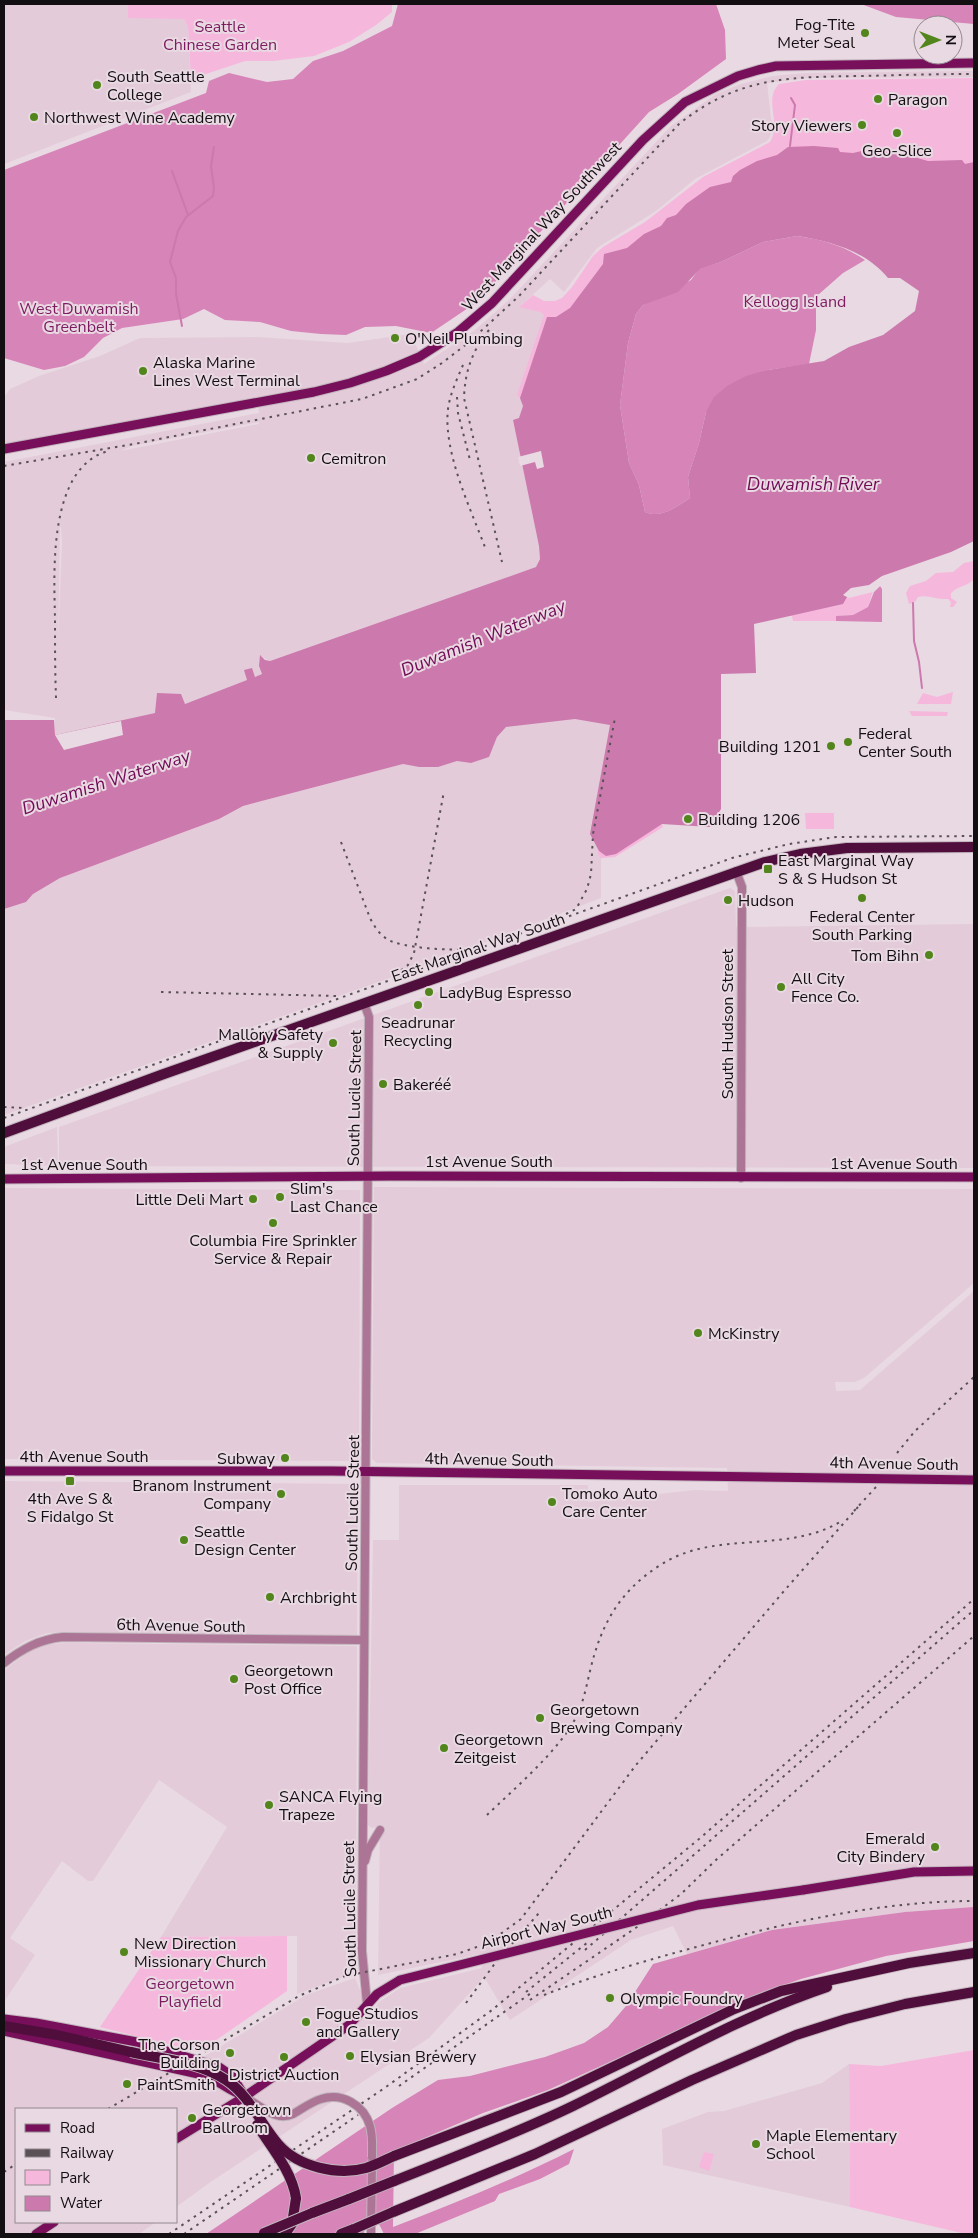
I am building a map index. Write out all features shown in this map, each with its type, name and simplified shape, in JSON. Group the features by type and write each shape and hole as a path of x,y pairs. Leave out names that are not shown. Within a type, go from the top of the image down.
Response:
{"highway":[{"name":"East Marginal Way South","path":"4,1133 364,1003 765,862 825,850 867,847 974,847"},
{"path":"4,2026 201,2068 217,2074 244,2095 278,2144 291,2155 307,2164 327,2169 353,2170 365,2168 562,2092 752,2001 781,1991 909,1963 974,1953"},
{"path":"263,2234 524,2129 725,2028 788,2000 869,1973"},
{"path":"341,2234 535,2154 692,2080 796,2035 880,2010 974,1992"},
{"path":"236,2088 288,2173 294,2187 296,2198 292,2224 286,2234"}],"main road":[{"name":"West Marginal Way Southwest","path":"4,448 314,392 350,384 418,357 458,332 492,303 643,140 668,116 692,98 738,76 776,66 974,64"},
{"name":"1st Avenue South","path":"4,1179 367,1176 974,1177"},
{"name":"4th Avenue South","path":"4,1471 366,1472 974,1480"},
{"name":"Airport Way South","path":"178,2138 352,2023 367,2004 384,1989 400,1980 698,1905 914,1872 974,1871"},
{"path":"4,2019 137,2042 224,2069 233,2077 244,2096"},
{"path":"4,2031 210,2077 232,2092 244,2096"},
{"path":"162,2066 165,2051"},
{"path":"36,2234 52,2223"}],"street":[{"name":"South Hudson Street","path":"736,871 742,887 741,1178"},
{"name":"South Lucile Street","path":"364,1003 369,1018 362,1877 362,1951 367,2004"},
{"name":"6th Avenue South","path":"4,1663 35,1644 45,1640 63,1638 364,1640"},
{"path":"362,1877 368,1850 380,1830"},
{"path":"244,2096 280,2117 293,2114 323,2098 342,2098 353,2103 364,2113 370,2127 372,2157 371,2234"}],"shaded area":[{"name":"South Seattle College","path":"4,4 207,4 184,19 188,27 191,92 4,164"},
{"path":"974,71 974,77 807,78 767,83 772,127 767,141 695,179 656,211 597,248 564,292 550,279 520,306 540,312 547,317 522,400 523,406 519,419 513,420 539,546 540,559 536,567 269,661 261,656 259,666 262,674 255,677 245,670 247,680 185,704 180,694 155,713 55,735 55,718 4,710 4,462 259,413 258,399 4,452 4,397 10,389 39,376 100,356 140,338 258,337 347,343 411,334 424,364 475,330 511,298 671,126 716,94 741,84 773,76 805,73","holes":["259,422 259,424 120,451 132,446","60,527 62,542 58,645"]},
{"path":"611,696 606,856 601,859 601,898 426,965 4,1115 4,909 26,902 33,894 60,878 219,819 243,806 403,764 419,767 438,767 457,761 471,763 489,757 497,737 506,727"},
{"path":"730,888 735,891 736,927 974,924 974,1168 59,1166 59,1127"},
{"path":"57,1127 58,1166 4,1164 4,1147"},
{"path":"374,1187 974,1189 974,1283 864,1378 855,1382 835,1382 836,1391 860,1390 974,1291 974,1907 905,1912 772,1930 687,1954 673,1926 631,1940 510,2020 484,1977 429,2038 212,2181 178,2206 178,2108 15,2108 15,2223 155,2223 139,2234 4,2234 4,2035 145,2062 175,2074 306,1995 355,1978 370,2014 379,2002 400,1988 482,1968 480,1954 378,1975 380,1826 372,1828 368,1825 373,1540 399,1540 399,1485 588,1485 588,1502 694,1490 728,1491 727,1468 377,1463 372,1459"},
{"path":"4,1188 360,1190 359,1461 4,1459"},
{"path":"4,1481 358,1484 357,1637 64,1632 47,1633 25,1641 4,1655"},
{"path":"50,1644 357,1646 356,1972 297,1994 297,1936 161,1937 227,1827 159,1780 93,1881 88,1881 62,1861 10,1938 35,1955 4,2002 4,1670 33,1649"},
{"name":"Maple Elementary School","path":"849,2064 850,2207 663,2165 662,2129 708,2112 724,2111 822,2083"}],"green space":[{"name":"Seattle Chinese Garden","path":"128,4 392,4 392,12 376,25 349,42 314,56 273,61 245,61 191,79 188,27 184,19 128,18"},
{"name":"West Duwamish Greenbelt","path":"398,4 716,4 725,30 726,59 678,94 649,112 477,302 431,333 396,326 365,327 346,335 291,331 260,322 225,320 204,309 183,319 122,328 103,338 84,357 65,366 44,370 4,358 4,170 206,93 209,81 229,73 267,82 293,79 313,61 343,51 392,26"},
{"path":"861,4 974,4 974,24 963,23 963,15 913,15 913,19 896,17"},
{"path":"974,78 974,193 802,181 529,392 520,398 517,395 544,315 540,312 519,307 533,295 544,301 555,301 562,298 572,287 593,256 603,247 645,222 703,177 770,142 774,127 773,97 779,84 806,80"},
{"name":"Kellogg Island","path":"797,236 832,244 848,250 865,260 843,273 810,302 816,308 816,330 809,364 768,370 706,412 699,443 688,477 690,498 663,513 651,514 645,512 639,485 629,463 620,405 628,343 636,314 643,305 691,280 699,269 721,262 763,242"},
{"path":"974,561 974,579 951,593 951,598 957,602 953,607 950,607 951,602 948,599 925,596 918,597 915,602 909,604 906,593 910,586 926,581 936,573 953,572 964,563"},
{"path":"880,586 882,589 882,622 836,621 836,616 853,615 868,607 874,592"},
{"path":"873,591 868,607 853,615 836,616 836,621 793,621 792,616 787,616 788,600"},
{"path":"953,692 951,704 917,704 923,693 937,697"},
{"path":"909,711 948,712 947,716 912,716"},
{"path":"805,813 834,813 834,829 806,829"},
{"path":"660,818 663,827 615,857 601,858 598,854 598,850"},
{"path":"974,1907 974,1941 886,1956 801,1979 761,1993 548,2090 483,2113 394,2151 393,2227 485,2190 574,2149 569,2164 540,2179 499,2194 495,2201 415,2234 384,2234 378,2222 365,2222 364,2234 206,2234 392,2108 438,2080 470,2076 545,2057 584,2043 608,2027 626,2006 653,1964 772,1930 905,1912"},
{"name":"Georgetown Playfield","path":"287,1936 287,1991 199,2052 100,2027 161,1937"},
{"path":"974,2050 974,2234 966,2234 850,2207 849,2064 881,2066"},
{"path":"704,2152 714,2154 709,2171 699,2167"}],"water":[{"name":"Duwamish River","path":"814,146 838,148 840,152 853,153 866,150 907,155 928,161 962,160 965,164 974,162 974,548 847,597 843,604 754,624 756,673 721,674 721,809 710,827 662,824 616,854 606,856 599,851 590,834 610,725 575,719 506,727 497,737 489,757 471,763 457,761 438,767 419,767 403,764 243,806 219,819 60,878 33,894 26,902 4,909 4,720 54,720 55,735 155,713 157,693 181,694 185,704 247,680 244,670 252,668 255,677 262,674 259,666 260,655 265,660 270,661 536,567 540,559 539,546 513,420 519,418 523,406 520,398 547,317 556,317 570,308 603,264 604,254 627,248 644,234 661,226 667,218 676,215 686,204 710,187 731,182 733,176 740,170 757,161 777,155 788,147","holes":["797,236 834,244 847,249 869,261 888,278 900,278 919,291 915,311 883,335 849,347 824,361 768,370 746,376 727,386 714,397 706,412 699,443 688,477 690,498 663,513 651,514 645,512 639,485 629,463 620,405 628,343 636,314 643,305 678,292 700,269 721,262 763,242"]}],"pier":[{"path":"541,451 544,467 537,469 535,462 520,466 518,457"},
{"path":"974,541 974,550 880,586 873,592 849,598 843,595 851,588 869,585 882,576 951,552"},
{"path":"121,721 123,735 64,750 55,735"}],"waterway":[{"path":"790,146 795,105 791,98"},
{"path":"182,326 176,294 176,278 170,262 178,231 186,217 213,196 214,188 211,166 214,147"},
{"path":"172,171 188,215"},
{"path":"913,603 914,641 922,688"}],"railway":[{"path":"4,466 134,444 362,399 417,379 468,343 519,296 679,124 701,108 723,96 744,88 766,82 789,79 837,76 974,74"},
{"path":"489,330 470,362 464,398 502,562"},
{"path":"463,365 452,392 448,409 450,444 466,499 486,550"},
{"path":"457,397 458,413 470,460"},
{"path":"56,698 54,574 59,523 65,499 74,478 88,461 108,451"},
{"path":"566,914 576,909 587,889 591,874 593,834 615,718"},
{"path":"395,975 408,965 414,953 444,791"},
{"path":"4,1118 732,858 789,844 836,837 974,836"},
{"path":"341,842 370,918 384,937 394,942 414,947 451,950 469,949"},
{"path":"161,992 338,996"},
{"path":"4,1107 24,1108"},
{"path":"897,1453 915,1431 974,1377"},
{"path":"854,1511 876,1487"},
{"path":"110,2108 299,1996 345,1976 457,1954 488,1943 521,1919 636,1765 858,1507"},
{"path":"487,1815 557,1746 574,1721 580,1709 600,1638 607,1623 624,1597 647,1574 683,1554 705,1548 797,1537 819,1532 840,1522"},
{"path":"169,2234 386,2087 492,2010 699,1839 974,1599"},
{"path":"585,1950 974,1610"},
{"path":"530,2000 637,1927 681,1894 717,1859 974,1636"},
{"path":"544,1995 602,1974 661,1957 802,1921 870,1909 939,1902 974,1901"},
{"path":"466,2003 496,1962 539,1913"},
{"path":"526,1992 588,1942"},
{"path":"399,2086 534,1991"},
{"path":"184,2234 358,2115"},
{"path":"4,2172 15,2165"}],"place":[{"name":"Fog-Tite Meter Seal","path":"865,33"},
{"name":"South Seattle College","path":"97,85"},
{"name":"Paragon","path":"878,99"},
{"name":"Northwest Wine Academy","path":"34,117"},
{"name":"Story Viewers","path":"862,125"},
{"name":"Geo-Slice","path":"897,133"},
{"name":"O'Neil Plumbing","path":"395,338"},
{"name":"Alaska Marine Lines West Terminal","path":"143,371"},
{"name":"Cemitron","path":"311,458"},
{"name":"Federal Center South","path":"848,742"},
{"name":"Building 1201","path":"831,746"},
{"name":"Building 1206","path":"688,819"},
{"name":"East Marginal Way S & S Hudson St","path":"768,869"},
{"name":"Federal Center South Parking","path":"862,898"},
{"name":"Hudson","path":"728,900"},
{"name":"Tom Bihn","path":"929,955"},
{"name":"All City Fence Co.","path":"781,987"},
{"name":"LadyBug Espresso","path":"429,992"},
{"name":"Seadrunar Recycling","path":"418,1005"},
{"name":"Mallory Safety & Supply","path":"333,1043"},
{"name":"Bakeréé","path":"383,1084"},
{"name":"Slim's Last Chance","path":"280,1197"},
{"name":"Little Deli Mart","path":"253,1199"},
{"name":"Columbia Fire Sprinkler Service & Repair","path":"273,1223"},
{"name":"McKinstry","path":"698,1333"},
{"name":"Subway","path":"285,1458"},
{"name":"4th Ave S & S Fidalgo St","path":"70,1481"},
{"name":"Branom Instrument Company","path":"281,1494"},
{"name":"Tomoko Auto Care Center","path":"552,1502"},
{"name":"Seattle Design Center","path":"184,1540"},
{"name":"Archbright","path":"270,1597"},
{"name":"Georgetown Post Office","path":"234,1679"},
{"name":"Georgetown Brewing Company","path":"540,1718"},
{"name":"Georgetown Zeitgeist","path":"444,1748"},
{"name":"SANCA Flying Trapeze","path":"269,1805"},
{"name":"Emerald City Bindery","path":"935,1847"},
{"name":"New Direction Missionary Church","path":"124,1952"},
{"name":"Olympic Foundry","path":"610,1998"},
{"name":"Fogue Studios and Gallery","path":"306,2022"},
{"name":"The Corson Building","path":"230,2053"},
{"name":"Elysian Brewery","path":"350,2056"},
{"name":"District Auction","path":"284,2057"},
{"name":"PaintSmith","path":"127,2084"},
{"name":"Georgetown Ballroom","path":"192,2118"},
{"name":"Maple Elementary School","path":"756,2144"}],"water label":[{"name":"Duwamish Waterway","path":"483,638"},
{"name":"Duwamish Waterway","path":"106,782"}]}
